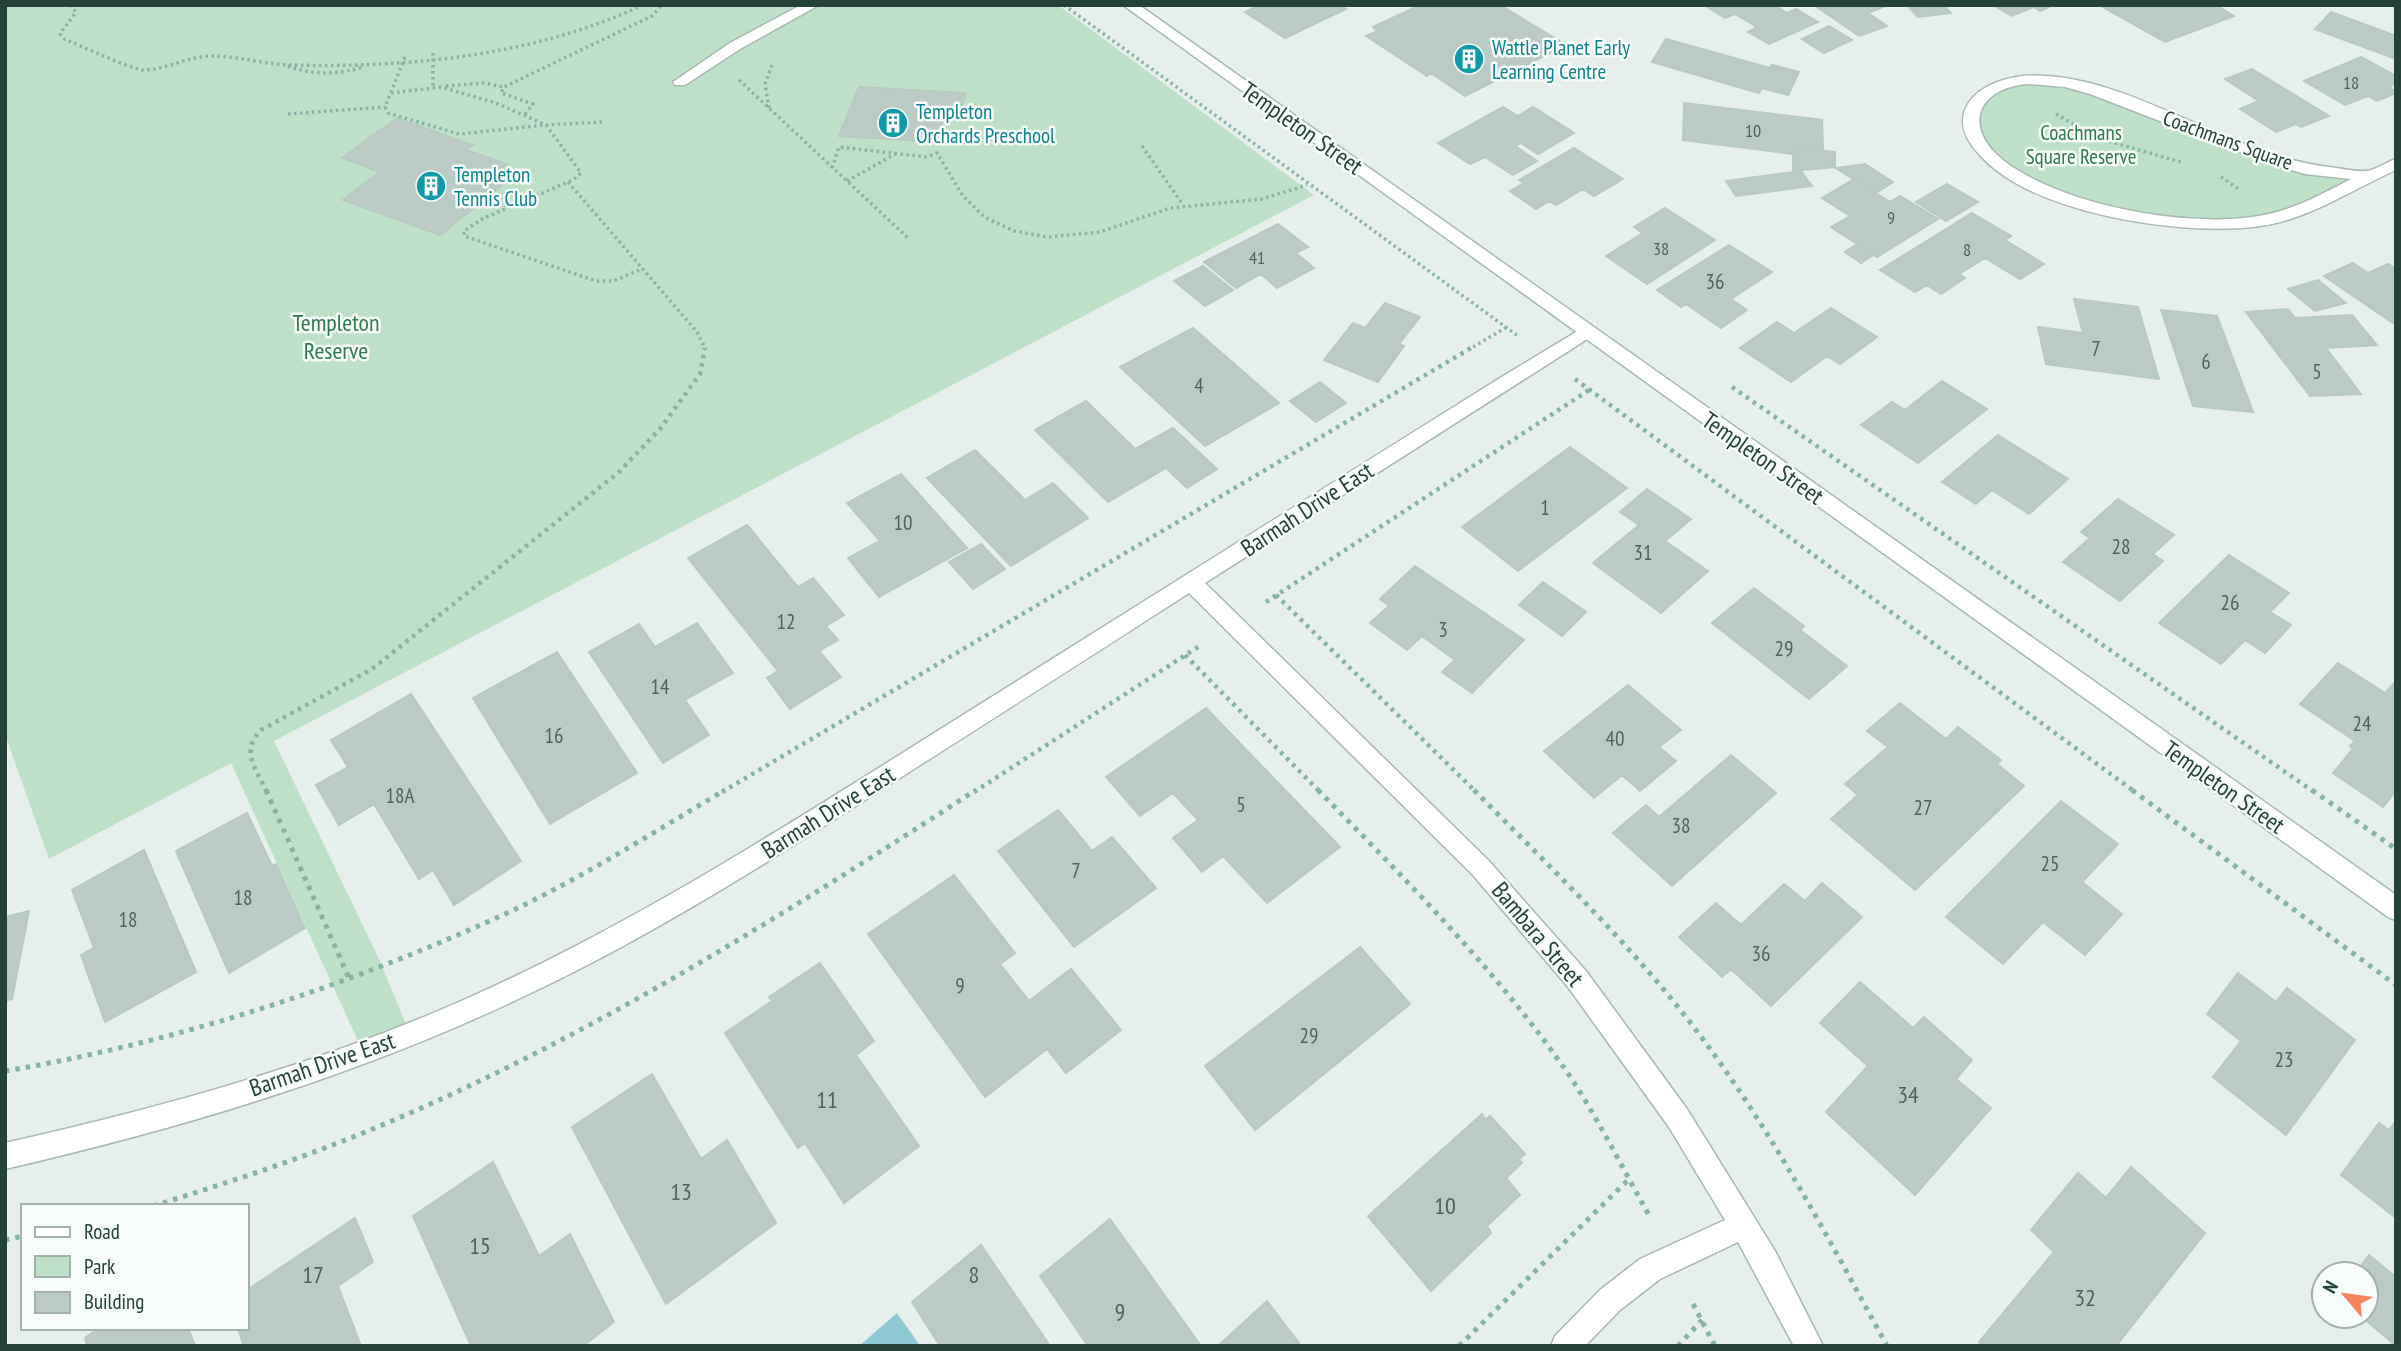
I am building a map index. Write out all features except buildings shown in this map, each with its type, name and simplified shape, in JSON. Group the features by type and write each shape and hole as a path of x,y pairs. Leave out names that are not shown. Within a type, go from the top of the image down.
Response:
{"street":[{"path":"680,82 735,46 812,5"},
{"name":"Templeton Street","path":"1130,5 2396,909"},
{"name":"Coachmans Square","path":"2366,176 2305,169 2280,162 2092,89 2061,82 2019,81 1991,90 1971,108 1968,121 1973,136 1998,164 2024,180 2095,206 2151,219 2183,223 2258,222 2276,218 2325,200 2366,176 2396,164"},
{"name":"Barmah Drive East","path":"5,1156 77,1140 260,1086 419,1030 600,947 686,900 1586,332"},
{"name":"Bambara Street","path":"1192,583 1480,867 1531,924 1629,1047 1678,1118 1765,1261 1809,1346"},
{"path":"1565,1346 1610,1300 1650,1269 1743,1226"}],"path":[{"path":"70,5 75,12 73,18 61,30 60,34 64,39 142,71 209,56 287,65 372,65 495,52 549,40 607,22 643,5"},
{"path":"525,114 533,104 501,93 505,87 642,21 663,5"},
{"path":"1064,5 1307,185 1518,336"},
{"path":"433,53 433,88"},
{"path":"405,57 385,107 388,113 459,134 602,122"},
{"path":"287,65 304,73 335,74 372,65"},
{"path":"733,75 908,238"},
{"path":"2019,81 2045,107 2078,129 2117,145 2188,164"},
{"path":"390,93 484,83 505,87"},
{"path":"462,93 467,85"},
{"path":"441,87 540,120 581,173 568,182 482,219 463,234 596,281 613,281 642,268"},
{"path":"288,114 385,107"},
{"path":"1142,146 1183,205"},
{"path":"832,168 839,147 927,157 937,153 957,188 983,217 1017,232 1052,236 1089,234 1183,205 1275,197 1307,185"},
{"path":"847,181 897,152"},
{"path":"2215,174 2247,195"},
{"path":"349,978 251,757 249,747 253,738 261,730 372,669 619,472 660,429 700,374 706,351 697,332 568,182"},
{"path":"5,1072 186,1032 349,978 495,919 604,862 1507,327"},
{"path":"1574,379 2396,985"},
{"path":"1721,379 2396,849"},
{"path":"1266,603 1589,390"},
{"path":"160,1204 202,1192 353,1136 499,1072 623,1007 841,878 1201,645"},
{"path":"1185,655 1395,869 1508,997 1571,1079 1650,1217"},
{"path":"1459,1346 1630,1178"},
{"path":"1693,1304 1715,1346"},
{"path":"1678,1346 1702,1320"}],"green space":[{"name":"Templeton Reserve","path":"5,5 1058,5 1314,195 274,741 379,959 410,1034 363,1052 231,763 49,859 5,734"},
{"name":"Coachmans Square Reserve","path":"2061,82 2262,156 2364,176 2294,212 2230,224 2125,214 2024,180 1983,149 1971,108 2002,85"}],"water":[{"path":"897,1313 919,1344 917,1346 859,1346"}],"place":[{"name":"Wattle Planet Early Learning Centre","path":"1469,59"},
{"name":"Templeton Orchards Preschool","path":"893,123"},
{"name":"Templeton Tennis Club","path":"431,186"}]}
